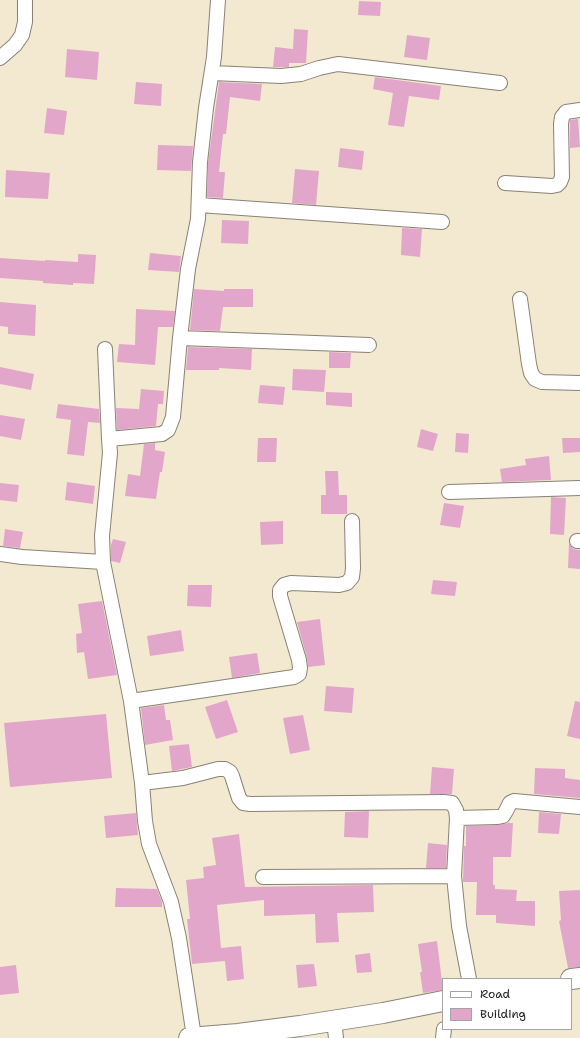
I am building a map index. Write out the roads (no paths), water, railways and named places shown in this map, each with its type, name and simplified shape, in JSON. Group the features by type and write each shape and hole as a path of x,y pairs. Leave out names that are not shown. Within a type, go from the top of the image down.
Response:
{"main road":[{"path":"192,1038 335,1029 383,1013 442,1001"}],"street":[{"path":"0,58 22,35 25,22 25,0"},
{"path":"109,440 162,434 168,430 173,417 188,269 198,219 202,139 214,57 218,0"},
{"path":"212,73 281,76 301,74 338,64 500,83"},
{"path":"505,183 557,185 562,177 562,117 566,112 580,110"},
{"path":"199,205 442,222"},
{"path":"520,299 531,374 535,379 542,382 580,383"},
{"path":"180,338 369,345"},
{"path":"105,349 110,453 102,536 103,562 120,640 131,701 142,783 144,821 149,844 171,902 179,938 192,1038"},
{"path":"449,492 580,488"},
{"path":"131,701 299,674 299,660 280,596 280,590 284,585 291,583 339,585 347,583 352,577 353,568 352,521"},
{"path":"0,554 22,557 103,562"},
{"path":"142,783 183,778 218,769 226,769 230,772 239,798 243,803 444,802 452,804 456,810 457,818 454,876 459,926 470,978"},
{"path":"457,818 498,818 503,816 510,803 514,801 580,807"},
{"path":"263,877 454,876"}]}
